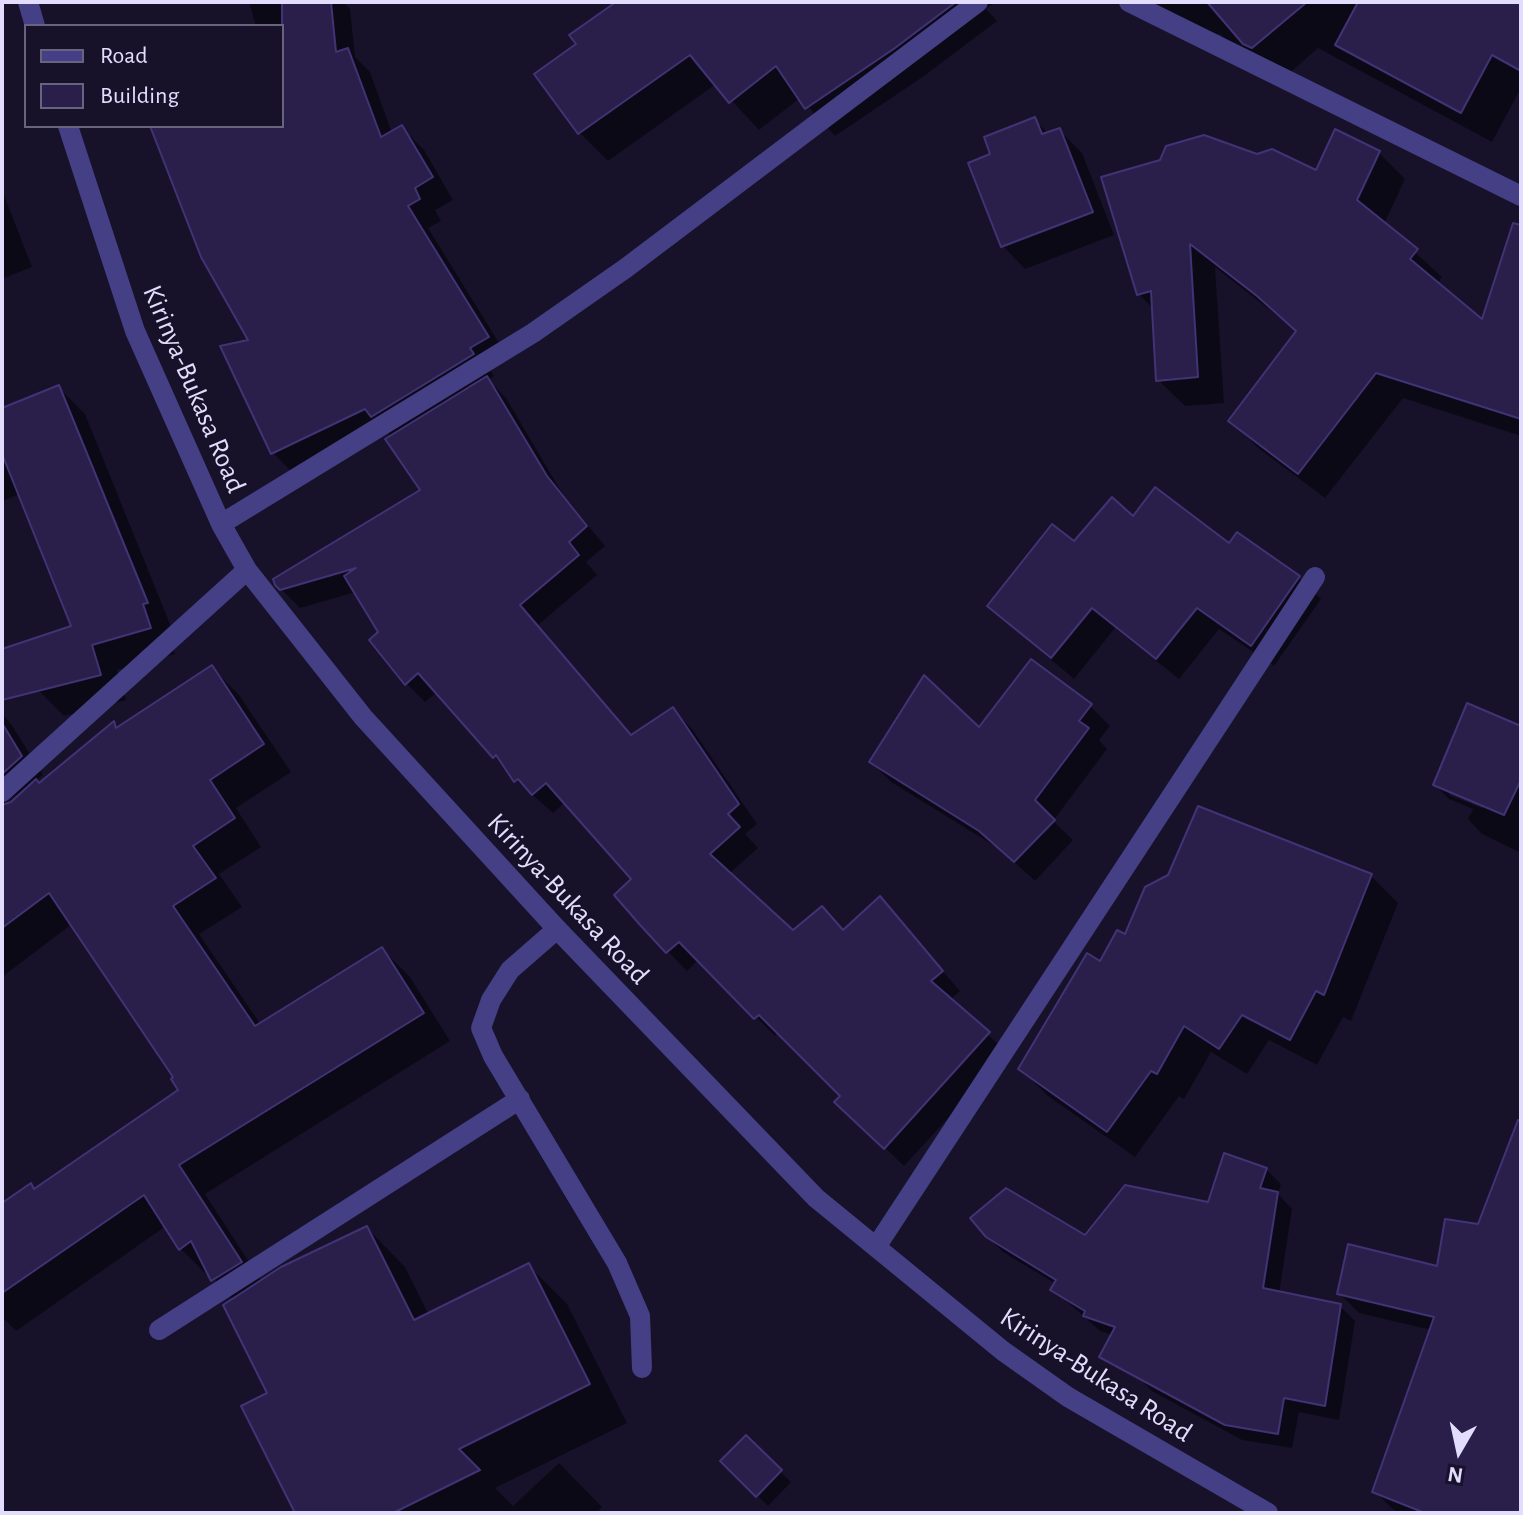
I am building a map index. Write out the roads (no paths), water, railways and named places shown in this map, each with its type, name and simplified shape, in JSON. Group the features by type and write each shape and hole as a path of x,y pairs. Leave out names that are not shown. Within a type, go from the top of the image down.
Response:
{"street":[{"path":"28,2 34,24"},
{"path":"221,524 533,333 626,268 978,2"},
{"path":"1129,2 1521,196"},
{"name":"Kirinya-Bukasa Road","path":"69,128 135,331 221,524 247,570 363,717 557,929 816,1198 1003,1351 1068,1397 1268,1513"},
{"path":"2,792 247,570"},
{"path":"876,1247 1315,577"},
{"path":"557,929 510,970 491,1000 481,1028 493,1056 617,1263 640,1316 642,1368"},
{"path":"159,1330 520,1099"}]}
